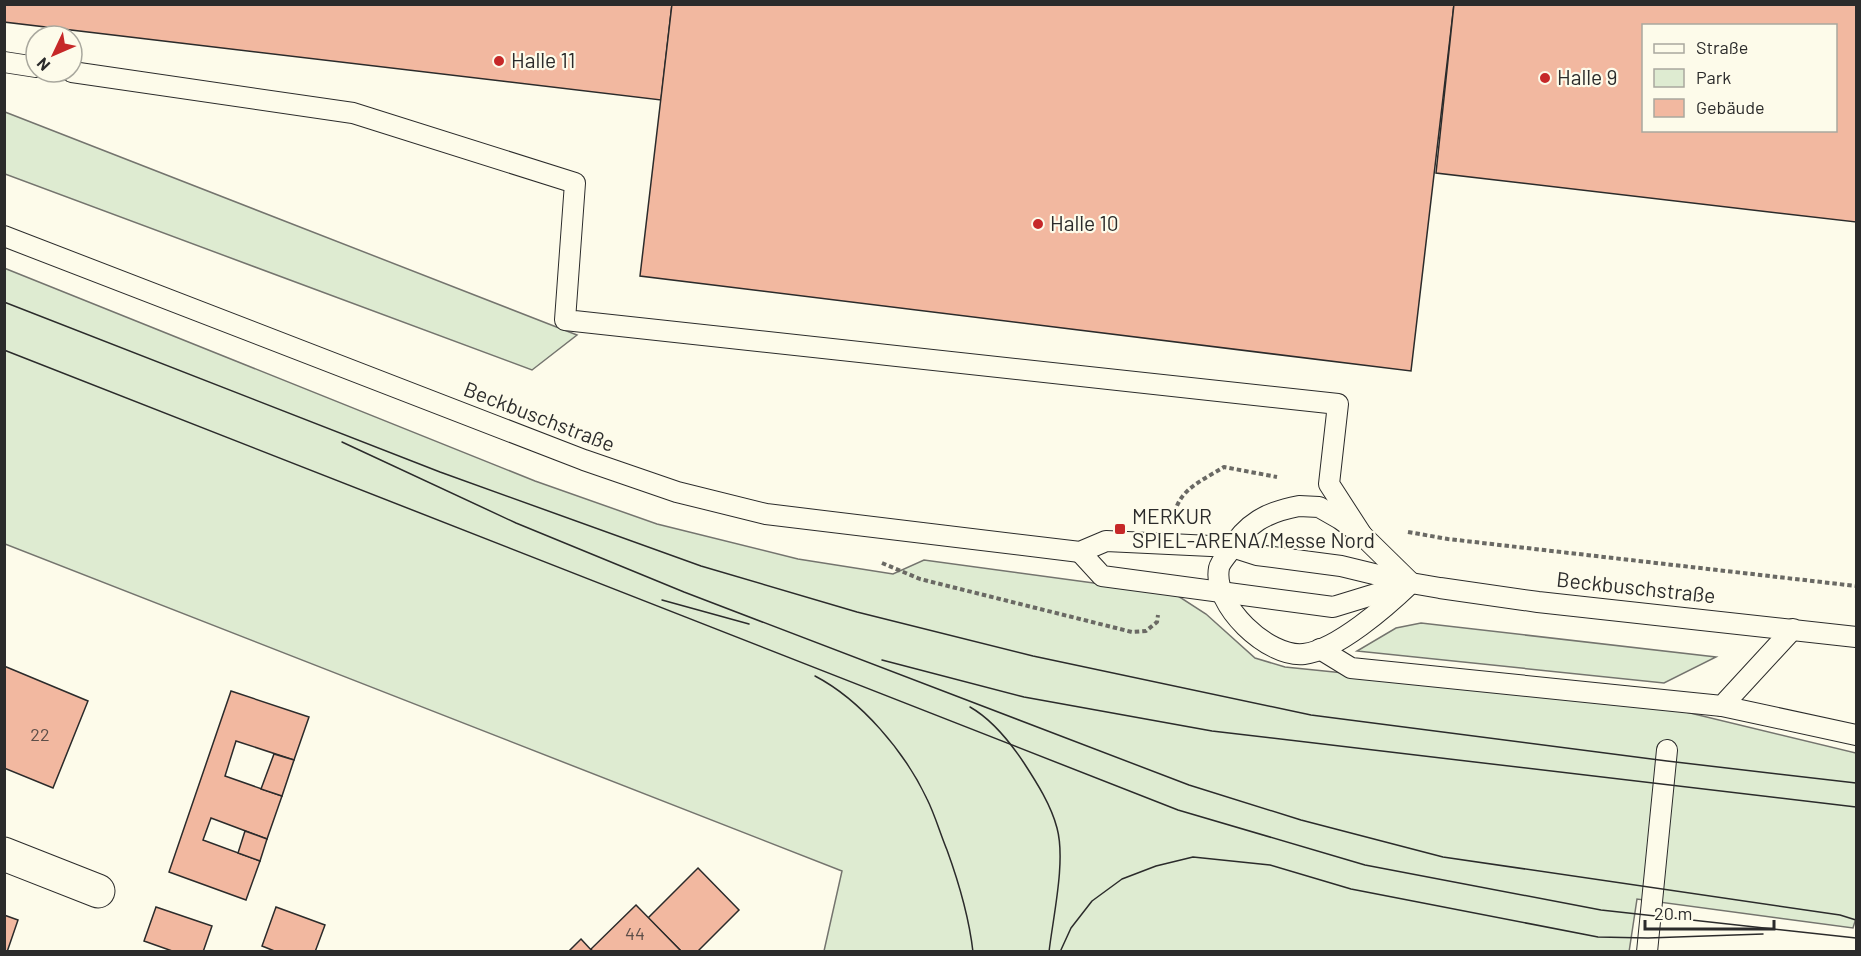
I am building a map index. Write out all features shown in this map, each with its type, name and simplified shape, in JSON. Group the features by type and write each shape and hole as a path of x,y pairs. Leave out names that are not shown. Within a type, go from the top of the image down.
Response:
{"street":[{"path":"4,854 98,891"}],"lane":[{"path":"4,62 24,65"},
{"path":"84,74 353,113 575,183 565,320 1338,404 1329,484 1362,535 1411,584"},
{"name":"Beckbuschstraße","path":"4,236 573,456 677,492 766,514 1080,552 1106,541 1232,547 1257,555 1341,566 1411,584 1538,602 1857,637"},
{"path":"1362,535 1318,507 1299,506 1260,518 1245,531 1219,567 1221,591 1240,623 1258,637 1281,651 1304,654 1320,649 1359,627 1384,609 1411,584"},
{"path":"1080,552 1102,576 1334,607 1411,584"},
{"path":"1722,706 1793,629"},
{"path":"1320,649 1351,668 1722,706 1857,735"},
{"path":"1647,951 1667,750"}],"path":[{"path":"1173,523 1177,502 1190,487 1224,467 1282,478"},
{"path":"1401,529 1412,534 1448,539 1857,586"},
{"path":"876,561 920,579 1132,632 1146,631 1157,622 1159,613"}],"green space":[{"path":"5,112 577,335 532,370 5,174"},
{"path":"4,268 535,481 657,524 798,559 893,574 924,560 1175,594 1206,614 1255,658 1285,667 1657,705 1856,753 1856,918 1853,928 1637,899 1629,952 824,951 842,871 5,544"},
{"path":"1421,623 1716,657 1664,683 1357,651 1396,628"}],"building":[{"name":"Halle 11","path":"4,4 672,4 661,100 84,31 84,24 24,24 4,22"},
{"name":"Halle 10","path":"672,4 1454,4 1411,371 640,276"},
{"name":"Halle 9","path":"1454,4 1856,4 1856,222 1436,173"},
{"path":"4,666 88,701 53,788 4,768"},
{"path":"231,691 309,717 294,760 236,741 225,776 282,796 267,839 211,818 203,840 260,861 246,900 169,872"},
{"path":"274,754 294,760 282,796 261,789"},
{"path":"245,831 267,839 260,861 238,853"},
{"path":"698,868 739,910 697,952 678,952 680,950 648,918"},
{"path":"636,905 680,950 678,952 593,952 591,949"},
{"path":"156,907 212,926 203,952 175,952 144,941"},
{"path":"276,907 325,925 315,952 277,952 262,946"},
{"path":"4,915 18,920 7,952 4,952"},
{"path":"581,939 593,952 568,952"}],"tram line":[{"path":"4,302 440,472 701,566 857,612 1033,656 1311,715 1856,783"},
{"path":"4,350 1178,810 1365,865 1601,910 1856,938"},
{"path":"342,442 516,523 684,592 1189,785 1301,820 1443,857 1840,915 1856,920"},
{"path":"662,600 749,624"},
{"path":"882,660 1024,697 1212,731 1856,807"},
{"path":"815,676 832,686 865,713 894,746 918,781 933,811 956,875 973,952"},
{"path":"970,707 994,725 1013,747 1039,786 1057,828 1059,873 1049,952"},
{"path":"1060,952 1071,928 1092,901 1122,879 1156,866 1193,857 1270,865 1351,889 1598,937 1648,938 1763,934"}],"place":[{"name":"Halle 11","path":"499,61"},
{"name":"Halle 9","path":"1545,78"},
{"name":"Halle 10","path":"1038,224"},
{"name":"MERKUR SPIEL-ARENA/Messe Nord","path":"1120,529"}]}
